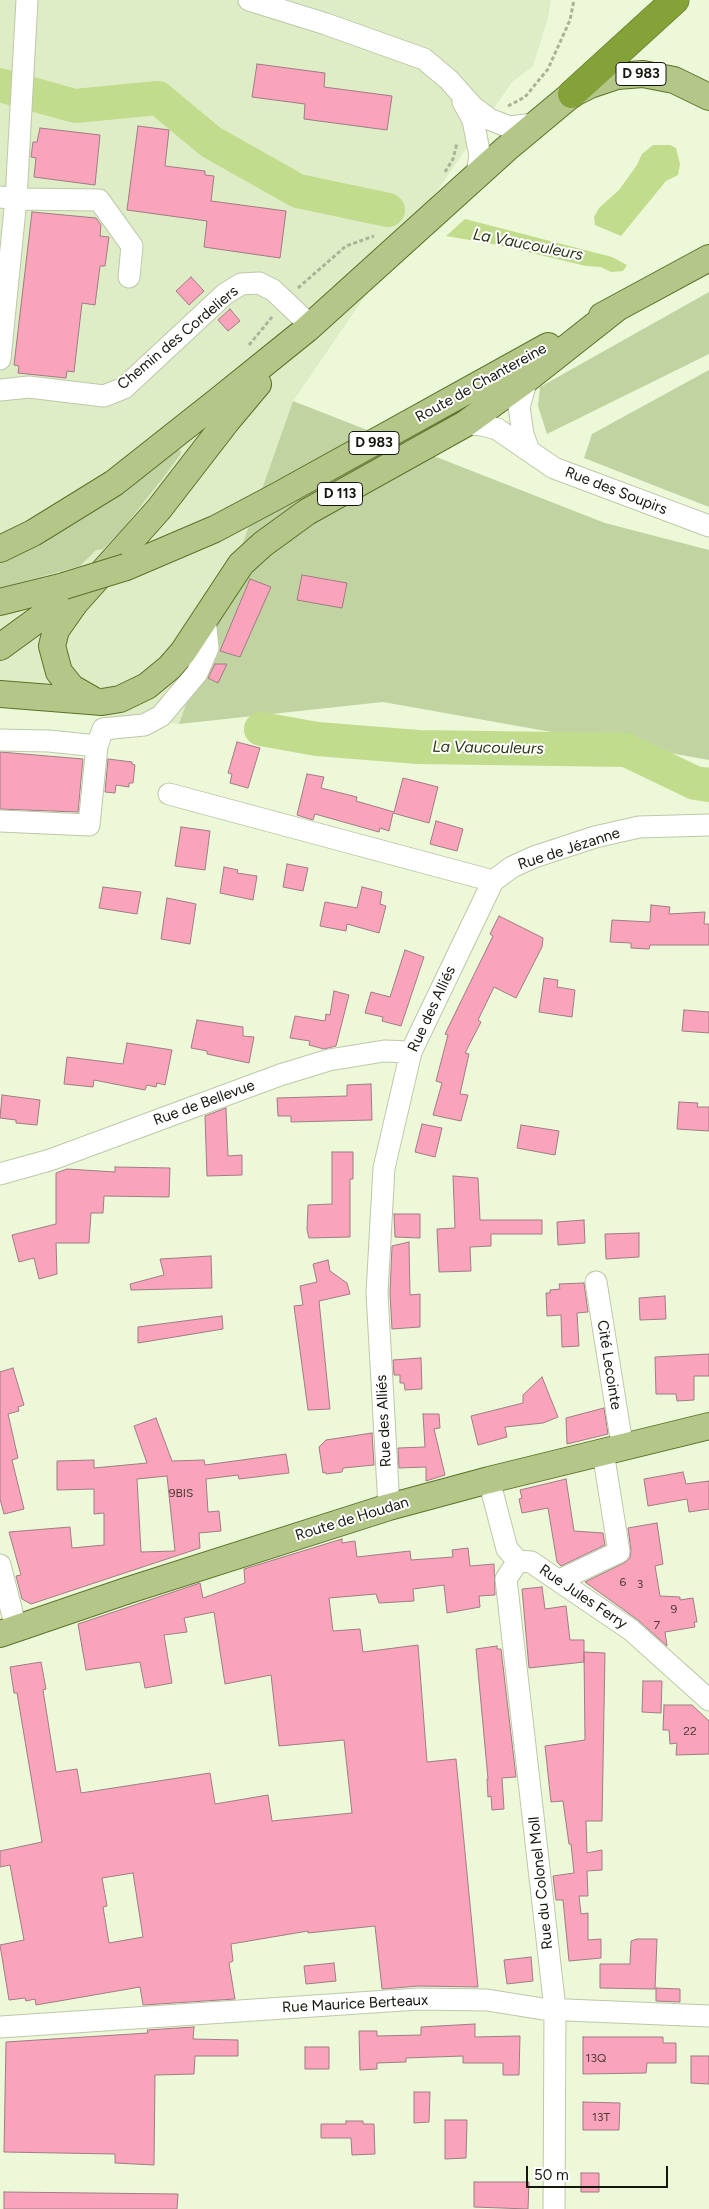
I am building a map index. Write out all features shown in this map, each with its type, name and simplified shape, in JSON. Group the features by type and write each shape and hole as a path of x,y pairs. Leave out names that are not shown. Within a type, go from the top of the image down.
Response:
{"highway":[{"path":"572,94 676,0"}],"main road":[{"name":"D 983","path":"0,549 64,516 114,482 309,327 535,124 572,94 590,85 617,76 643,74 674,80 709,97"},
{"name":"Route de Chantereine","path":"0,602 64,586 126,566 215,529 271,500 709,258"},
{"name":"D 113","path":"0,694 70,701 94,700 102,702 120,699 137,692 170,667 183,652 241,564 286,526 464,424 527,379 616,308"},
{"path":"94,700 72,688 59,672 53,655 53,636 64,616 133,539 177,487 227,421 309,327"},
{"path":"0,646 73,594 133,539"},
{"name":"Route de Houdan","path":"8,1631 129,1590 389,1508 489,1480 709,1426"}],"street":[{"path":"0,359 8,198 27,0"},
{"path":"249,0 326,24 424,59 454,87 471,116 482,124 509,127 535,124"},
{"path":"473,179 477,173 480,156 482,124"},
{"path":"8,198 99,200 132,246 129,277"},
{"name":"Chemin des Cordeliers","path":"0,390 30,387 104,396 124,388 225,294 241,284 259,283 273,290 286,300 309,327"},
{"path":"527,379 520,406 523,434 528,448"},
{"name":"Rue des Soupirs","path":"464,424 497,428 554,468 709,526"},
{"path":"0,740 49,741 100,738 144,725 161,716 197,673 208,648 205,618"},
{"path":"0,821 90,825 100,738 93,714 94,700"},
{"path":"169,794 493,881"},
{"name":"Rue de Jézanne","path":"493,881 512,867 534,857 595,837 639,827 709,825"},
{"name":"Rue des Alliés","path":"389,1508 376,1293 384,1168 411,1052 493,881"},
{"name":"Rue de Bellevue","path":"0,1174 50,1160 280,1075 321,1062 384,1051 411,1052"},
{"name":"Cité Lecointe","path":"560,1580 619,1552 613,1449 620,1432 596,1282"},
{"path":"489,1480 507,1549 518,1561"},
{"name":"Rue Jules Ferry","path":"518,1561 531,1562 631,1630 709,1700"},
{"name":"Rue du Colonel Moll","path":"518,1561 506,1580 555,2009 554,2209"},
{"path":"0,1564 8,1631"},
{"name":"Rue Maurice Berteaux","path":"0,2026 418,1999 487,2000 555,2009 709,2016"}],"path":[{"path":"442,177 453,159 456,144 482,124 525,97 548,69 570,20 574,0"},
{"path":"246,350 286,300 346,246 378,234"}],"shaded area":[{"path":"0,0 551,0 548,18 533,66 512,82 293,401 179,724 0,706"},
{"path":"709,292 709,354 547,434 538,406 540,387"},
{"path":"709,370 709,507 584,458 592,434"},
{"path":"293,401 605,523 709,550 709,760 383,702 179,724"},
{"path":"177,449 181,451 180,455 166,474 122,530 103,549 96,550 80,566 0,588 0,561 58,533 100,506"}],"water":[{"path":"653,145 670,145 676,148 680,164 678,175 666,181 621,236 595,225 594,217 599,208 619,190 637,165 642,154"},
{"path":"465,219 612,257 627,265 623,271 611,272 601,267 586,266 498,245 446,236"}],"building":[{"path":"257,64 325,73 324,87 392,96 387,130 304,119 305,104 252,97"},
{"path":"138,126 169,130 165,166 205,171 205,175 214,176 211,201 286,211 280,258 204,247 207,221 127,210"},
{"path":"40,128 100,135 95,185 34,177 36,158 31,157 33,142 37,142"},
{"path":"32,212 96,218 101,225 100,236 109,237 105,266 100,266 95,305 82,303 74,372 67,371 66,378 18,373 19,366 14,365"},
{"path":"191,277 204,291 189,305 176,291"},
{"path":"230,309 240,321 228,331 218,320"},
{"path":"302,575 347,583 342,608 297,600"},
{"path":"250,579 271,587 240,657 220,651"},
{"path":"215,664 227,664 218,683 208,678"},
{"path":"237,742 260,748 248,788 230,783 232,774 228,773"},
{"path":"0,752 83,759 78,812 0,809"},
{"path":"108,759 132,762 135,765 133,783 129,783 129,787 116,785 115,793 105,792"},
{"path":"307,774 324,777 321,788 357,797 356,801 394,812 403,778 438,787 429,823 393,813 389,831 380,828 379,832 315,814 313,820 297,815"},
{"path":"436,821 463,829 457,851 430,844"},
{"path":"181,827 210,831 205,870 175,866"},
{"path":"287,864 308,868 303,891 283,887"},
{"path":"224,867 238,870 237,873 257,876 253,900 220,893"},
{"path":"103,887 141,892 137,914 99,908"},
{"path":"362,887 382,892 380,904 386,906 379,933 347,924 346,931 320,926 325,902 357,908"},
{"path":"167,898 196,904 190,944 161,939"},
{"path":"651,905 670,907 669,914 705,912 704,924 709,924 709,945 650,945 649,949 631,948 631,943 610,942 612,920 650,922"},
{"path":"499,916 543,938 542,947 516,998 494,987 478,1020 481,1022 465,1053 469,1054 460,1094 468,1095 461,1121 433,1115 442,1083 436,1081 448,1035 445,1034 493,936 490,934"},
{"path":"405,950 424,957 401,1026 382,1021 383,1017 365,1013 371,992 390,997"},
{"path":"544,978 558,980 557,987 575,990 572,1017 539,1012"},
{"path":"334,991 349,995 336,1046 324,1049 309,1045 310,1041 290,1038 295,1016 325,1021 326,1014 330,1015"},
{"path":"684,1010 709,1012 709,1033 682,1031"},
{"path":"197,1020 243,1027 243,1036 254,1037 249,1063 207,1054 207,1051 191,1048"},
{"path":"127,1043 172,1050 165,1085 157,1083 156,1087 147,1085 145,1090 94,1080 93,1087 64,1084 67,1057 123,1064"},
{"path":"371,1084 372,1120 291,1122 291,1116 278,1116 277,1098 347,1096 347,1085"},
{"path":"2,1095 40,1100 37,1125 16,1123 16,1120 0,1118"},
{"path":"679,1102 698,1103 697,1107 709,1107 709,1131 677,1129"},
{"path":"226,1108 228,1156 242,1155 242,1175 207,1176 205,1116"},
{"path":"422,1124 442,1128 435,1157 415,1152"},
{"path":"521,1125 559,1131 555,1155 517,1148"},
{"path":"332,1152 353,1152 353,1179 350,1179 350,1237 309,1238 307,1230 308,1205 332,1204"},
{"path":"115,1167 170,1168 169,1197 104,1196 103,1213 91,1213 89,1243 56,1243 57,1274 39,1279 34,1258 19,1262 12,1235 56,1224 56,1173 67,1169 115,1172"},
{"path":"453,1176 478,1178 480,1220 542,1220 542,1234 491,1234 491,1246 470,1247 471,1271 439,1272 437,1229 455,1228"},
{"path":"394,1214 420,1214 420,1238 395,1237"},
{"path":"584,1220 585,1243 558,1245 557,1222"},
{"path":"639,1233 639,1257 606,1259 605,1234"},
{"path":"409,1242 410,1295 420,1294 420,1327 392,1329 390,1293 392,1246"},
{"path":"211,1256 212,1288 131,1290 130,1284 164,1275 160,1259"},
{"path":"328,1260 330,1271 347,1283 350,1294 319,1301 330,1409 308,1410 294,1306 303,1305 300,1286 317,1282 313,1264"},
{"path":"584,1283 588,1312 577,1313 579,1346 562,1347 561,1315 547,1316 546,1293 550,1293 550,1290 560,1289 559,1284"},
{"path":"665,1296 666,1319 640,1320 639,1298"},
{"path":"222,1316 223,1329 138,1343 138,1327"},
{"path":"709,1354 709,1376 694,1376 694,1400 677,1401 676,1394 656,1394 655,1357"},
{"path":"421,1358 422,1389 405,1390 404,1383 400,1383 400,1375 394,1375 393,1360"},
{"path":"13,1368 24,1405 18,1407 19,1411 8,1414 18,1458 12,1460 24,1509 4,1514 0,1499 0,1372"},
{"path":"542,1377 558,1417 543,1423 505,1427 507,1437 478,1445 471,1416 523,1403 523,1395"},
{"path":"604,1408 608,1434 567,1444 566,1418"},
{"path":"423,1414 439,1414 440,1428 434,1429 445,1475 426,1481 426,1467 399,1468 398,1448 425,1447"},
{"path":"156,1418 172,1461 204,1460 205,1465 286,1454 289,1473 239,1479 238,1475 206,1479 208,1512 219,1511 221,1531 199,1533 200,1548 31,1604 22,1599 16,1576 21,1575 9,1532 70,1527 72,1548 104,1545 104,1513 94,1514 94,1489 57,1490 57,1461 94,1460 94,1468 147,1463 134,1426","holes":["167,1476 175,1551 141,1552 137,1479"]},
{"path":"372,1433 374,1465 343,1468 342,1472 323,1473 319,1447 326,1440"},
{"path":"683,1472 686,1484 709,1481 709,1509 689,1512 687,1499 648,1506 644,1479"},
{"path":"566,1479 574,1531 603,1533 605,1545 561,1566 557,1562 548,1508 522,1513 519,1499 522,1498 520,1490"},
{"path":"657,1523 663,1564 655,1566 660,1596 680,1597 680,1600 693,1598 697,1622 694,1622 695,1627 665,1632 667,1646 638,1620 585,1582 624,1563 630,1558 631,1550 628,1528"},
{"path":"342,1539 342,1543 355,1541 357,1557 410,1551 411,1560 453,1557 452,1550 468,1548 470,1566 494,1564 495,1595 479,1596 480,1607 447,1613 444,1585 413,1589 414,1601 379,1603 376,1594 329,1598 333,1631 360,1629 363,1652 418,1645 427,1762 456,1759 478,1987 418,1986 382,1989 375,1926 308,1933 308,1931 231,1944 233,1961 229,1963 235,1999 143,2005 140,1987 36,2005 35,1999 26,2001 25,1998 9,2000 0,1945 24,1940 10,1865 0,1867 0,1851 42,1842 17,1693 14,1693 10,1667 41,1662 46,1689 43,1690 56,1772 77,1769 81,1793 210,1773 215,1804 268,1795 272,1821 352,1813 344,1740 279,1746 271,1675 225,1684 214,1612 184,1618 187,1632 164,1635 172,1683 145,1688 140,1662 86,1670 78,1624 200,1583 203,1598 245,1583 244,1569","holes":["133,1873 143,1937 109,1943 103,1907 107,1906 102,1878"]},
{"path":"542,1587 545,1609 566,1606 570,1640 584,1640 584,1662 529,1668 522,1589"},
{"path":"497,1646 497,1649 501,1649 516,1777 502,1778 504,1809 492,1810 491,1796 488,1797 476,1649"},
{"path":"584,1652 605,1653 602,1821 586,1821 587,1853 602,1850 602,1870 587,1871 588,1896 579,1896 581,1914 588,1913 588,1940 601,1939 601,1958 569,1961 563,1900 556,1900 553,1876 574,1873 571,1844 569,1844 563,1801 551,1802 545,1746 585,1740"},
{"path":"643,1681 662,1681 661,1713 642,1712"},
{"path":"664,1705 692,1705 709,1721 709,1754 676,1755 677,1743 670,1744 669,1730 663,1730"},
{"path":"637,1939 657,1939 655,1989 600,1988 600,1964 630,1964 631,1941"},
{"path":"531,1957 533,1981 507,1984 504,1960"},
{"path":"334,1963 336,1981 306,1984 304,1966"},
{"path":"656,1988 680,1989 680,2002 656,2001"},
{"path":"475,2024 475,2037 520,2036 519,2075 503,2075 503,2063 463,2063 463,2056 406,2058 406,2062 377,2063 377,2069 360,2070 359,2031 377,2031 377,2036 421,2035 421,2027"},
{"path":"194,2027 193,2039 238,2040 238,2056 195,2056 194,2074 155,2075 154,2165 115,2163 115,2154 4,2152 6,2042 148,2033 147,2030"},
{"path":"583,2037 663,2037 663,2043 676,2043 676,2063 647,2063 646,2073 583,2074"},
{"path":"305,2047 329,2047 329,2069 305,2069"},
{"path":"691,2056 709,2056 709,2084 691,2083"},
{"path":"414,2092 430,2092 429,2122 414,2123"},
{"path":"583,2102 620,2103 619,2130 583,2130"},
{"path":"445,2120 467,2120 466,2158 445,2159"},
{"path":"346,2121 363,2121 363,2124 374,2124 375,2154 352,2155 351,2138 321,2138 321,2124 346,2124"},
{"path":"581,2173 599,2173 599,2192 581,2192"},
{"path":"474,2182 529,2182 528,2209 474,2207"},
{"path":"4,2192 178,2194 177,2209 4,2209"}],"waterway":[{"name":"La Vaucouleurs","path":"0,85 75,106 158,98 211,142 298,191 388,210"},
{"name":"La Vaucouleurs","path":"261,729 317,739 418,747 626,750 695,783 709,785"}]}
